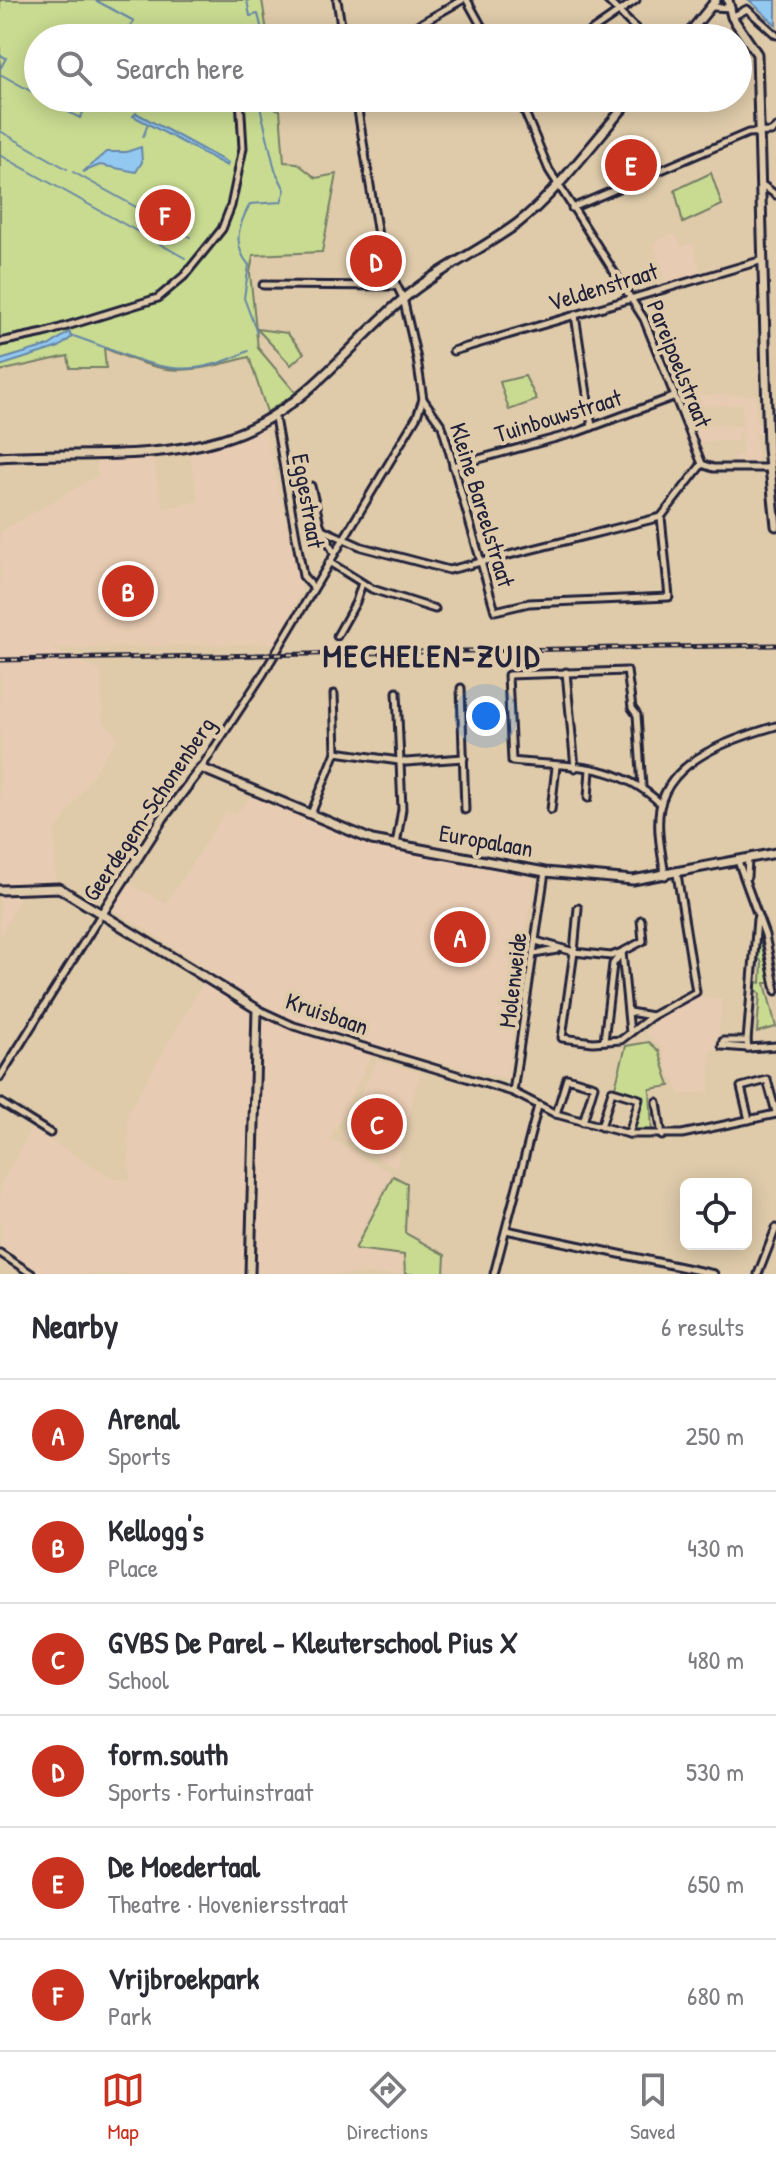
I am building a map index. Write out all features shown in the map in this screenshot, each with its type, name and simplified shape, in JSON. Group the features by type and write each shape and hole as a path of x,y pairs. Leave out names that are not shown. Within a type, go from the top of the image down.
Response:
{"street":[{"path":"337,0 341,24"},
{"path":"422,24 464,0 479,24"},
{"path":"607,0 631,24"},
{"path":"601,24 636,0"},
{"path":"728,0 739,24"},
{"path":"697,24 714,3 732,13 747,9 776,35"},
{"path":"752,46 757,54 771,462 776,526"},
{"path":"0,342 44,333 158,298 184,276 222,229 231,206 243,148 241,112"},
{"path":"358,112 371,210 381,254 403,298 423,399"},
{"name":"Pareipoelstraat","path":"525,112 556,183 644,319 702,464 713,468 771,462"},
{"path":"0,457 119,456 171,450 223,439 275,418 350,353 403,298 520,221 619,112"},
{"path":"572,208 748,133 771,132 776,128"},
{"path":"761,184 776,195"},
{"name":"Veldenstraat","path":"453,351 764,260"},
{"path":"263,285 396,286"},
{"path":"575,315 592,427"},
{"name":"Tuinbouwstraat","path":"453,466 592,427 673,397"},
{"name":"Kleine Bareelstraat","path":"423,399 442,426 495,611 529,603 669,597 661,517"},
{"name":"Geerdegem-Schonenberg","path":"0,1077 163,818 201,768 263,674 417,416 423,399"},
{"name":"Eggestraat","path":"275,418 303,576 313,587"},
{"path":"324,530 344,536 362,547 449,570 661,517 702,464"},
{"path":"311,486 334,552"},
{"path":"329,562 362,583 435,609"},
{"path":"337,636 356,602 362,583"},
{"path":"642,786 630,674 622,670 508,675 512,761 616,773 642,786 661,804"},
{"path":"566,672 575,768"},
{"path":"461,688 465,810"},
{"path":"396,845 402,809 397,692"},
{"path":"311,814 336,752 334,694"},
{"path":"665,877 658,828 661,804 680,775 707,752 776,726"},
{"path":"336,752 400,761 464,758"},
{"path":"551,810 556,767"},
{"name":"Europalaan","path":"201,768 372,840 545,872 612,880 665,877 776,853"},
{"path":"588,798 590,769"},
{"path":"747,877 748,859"},
{"path":"738,861 747,877 757,919 765,935 776,991"},
{"name":"Molenweide","path":"513,1092 545,872"},
{"path":"578,908 562,1038 621,1040 652,1016 696,992 677,874"},
{"name":"Kruisbaan","path":"0,890 59,888 103,912 257,1009 294,1026 513,1092 556,1114 629,1134 662,1136 776,1113 767,1080"},
{"path":"757,919 748,1045 776,1046"},
{"path":"536,941 558,950 611,956 643,941 641,920"},
{"path":"534,954 558,950"},
{"path":"622,952 630,1033"},
{"path":"604,1041 613,964 622,952"},
{"path":"250,1274 257,1009"},
{"path":"629,1012 652,1016"},
{"path":"556,1114 567,1078 594,1086 583,1122"},
{"path":"749,1120 741,1087 776,1078"},
{"path":"601,1127 612,1091 639,1099 629,1134"},
{"path":"0,1102 50,1133"},
{"path":"657,1102 662,1136"},
{"path":"494,1274 538,1106"},
{"path":"758,1274 776,1228"},
{"path":"506,1230 714,1274"},
{"path":"0,1253 32,1274"}],"shaded area":[{"path":"676,235 682,247 693,243 700,273 665,283 654,243"},
{"path":"683,395 756,395 757,423 761,424 761,433 756,434 757,463 734,464 734,456 742,456 742,432 738,433 738,441 695,441 689,424 742,426 742,402 738,405 683,406"},
{"path":"265,429 302,592 275,643 53,649 101,671 103,721 118,737 55,832 56,884 27,886 0,937 0,532 98,475 95,460 153,457 164,508 198,501 189,451"},
{"path":"254,794 364,841 534,877 507,1079 376,1046 331,1139 391,1173 352,1250 401,1256 402,1274 35,1274 0,1253 0,1185 31,1129 113,1178 130,1180 127,1113 210,971 111,907 127,882 166,904 225,812 236,813"},
{"path":"696,996 722,999 719,1033 716,1049 711,1051 709,1092 681,1095 668,1071 662,1048 645,1033 653,1026 652,1021"},
{"path":"377,1060 420,1073 396,1168 340,1137"}],"green space":[{"path":"0,0 262,0 266,24 24,24 24,112 280,112 284,162 297,163 316,178 337,174 322,252 253,255 250,273 258,348 296,393 267,412 249,357 207,367 176,370 145,364 104,348 106,368 70,368 68,356 0,371"},
{"path":"711,173 722,205 683,223 675,190"},
{"path":"257,329 287,333 304,353 291,365"},
{"path":"525,376 537,400 509,410 500,382"},
{"path":"759,933 771,983 765,983 776,1027 757,1032 760,993 755,989 755,981 761,983 762,962 757,957"},
{"path":"649,1042 659,1051 670,1086 650,1089 652,1134 633,1131 642,1096 615,1087 626,1046"},
{"path":"393,1176 407,1183 405,1233 445,1255 444,1274 405,1274 404,1255 355,1249"}],"water":[{"path":"749,0 776,0 776,25"},
{"path":"136,113 228,163 227,166 133,116"},
{"path":"141,147 142,162 136,172 100,165 83,172 106,152 126,152"},
{"path":"69,332 72,337 59,347 0,366 0,360 50,345"}],"waterway":[{"path":"95,0 134,21 132,24"},
{"path":"247,0 250,16 258,14 260,24"},
{"path":"0,55 6,58 0,69"},
{"path":"0,74 24,87"},
{"path":"69,112 80,118 83,112"},
{"path":"257,333 244,298 249,265 240,250 240,228 250,204 281,202 285,190 275,170 261,112"},
{"path":"143,137 148,124"},
{"path":"0,131 67,169"},
{"path":"0,155 185,258"},
{"path":"73,172 190,237"},
{"path":"70,335 138,360 178,368 199,368 248,351"}],"railway":[{"path":"0,660 776,645"}],"place":[{"name":"De Moedertaal","path":"631,165"},
{"name":"Vrijbroekpark","path":"165,215"},
{"name":"form.south","path":"376,261"},
{"name":"Kellogg's","path":"128,591"},
{"name":"Arenal","path":"460,937"},
{"name":"GVBS De Parel - Kleuterschool Pius X","path":"377,1124"}],"district":[{"name":"MECHELEN-ZUID","path":"432,656"}]}
